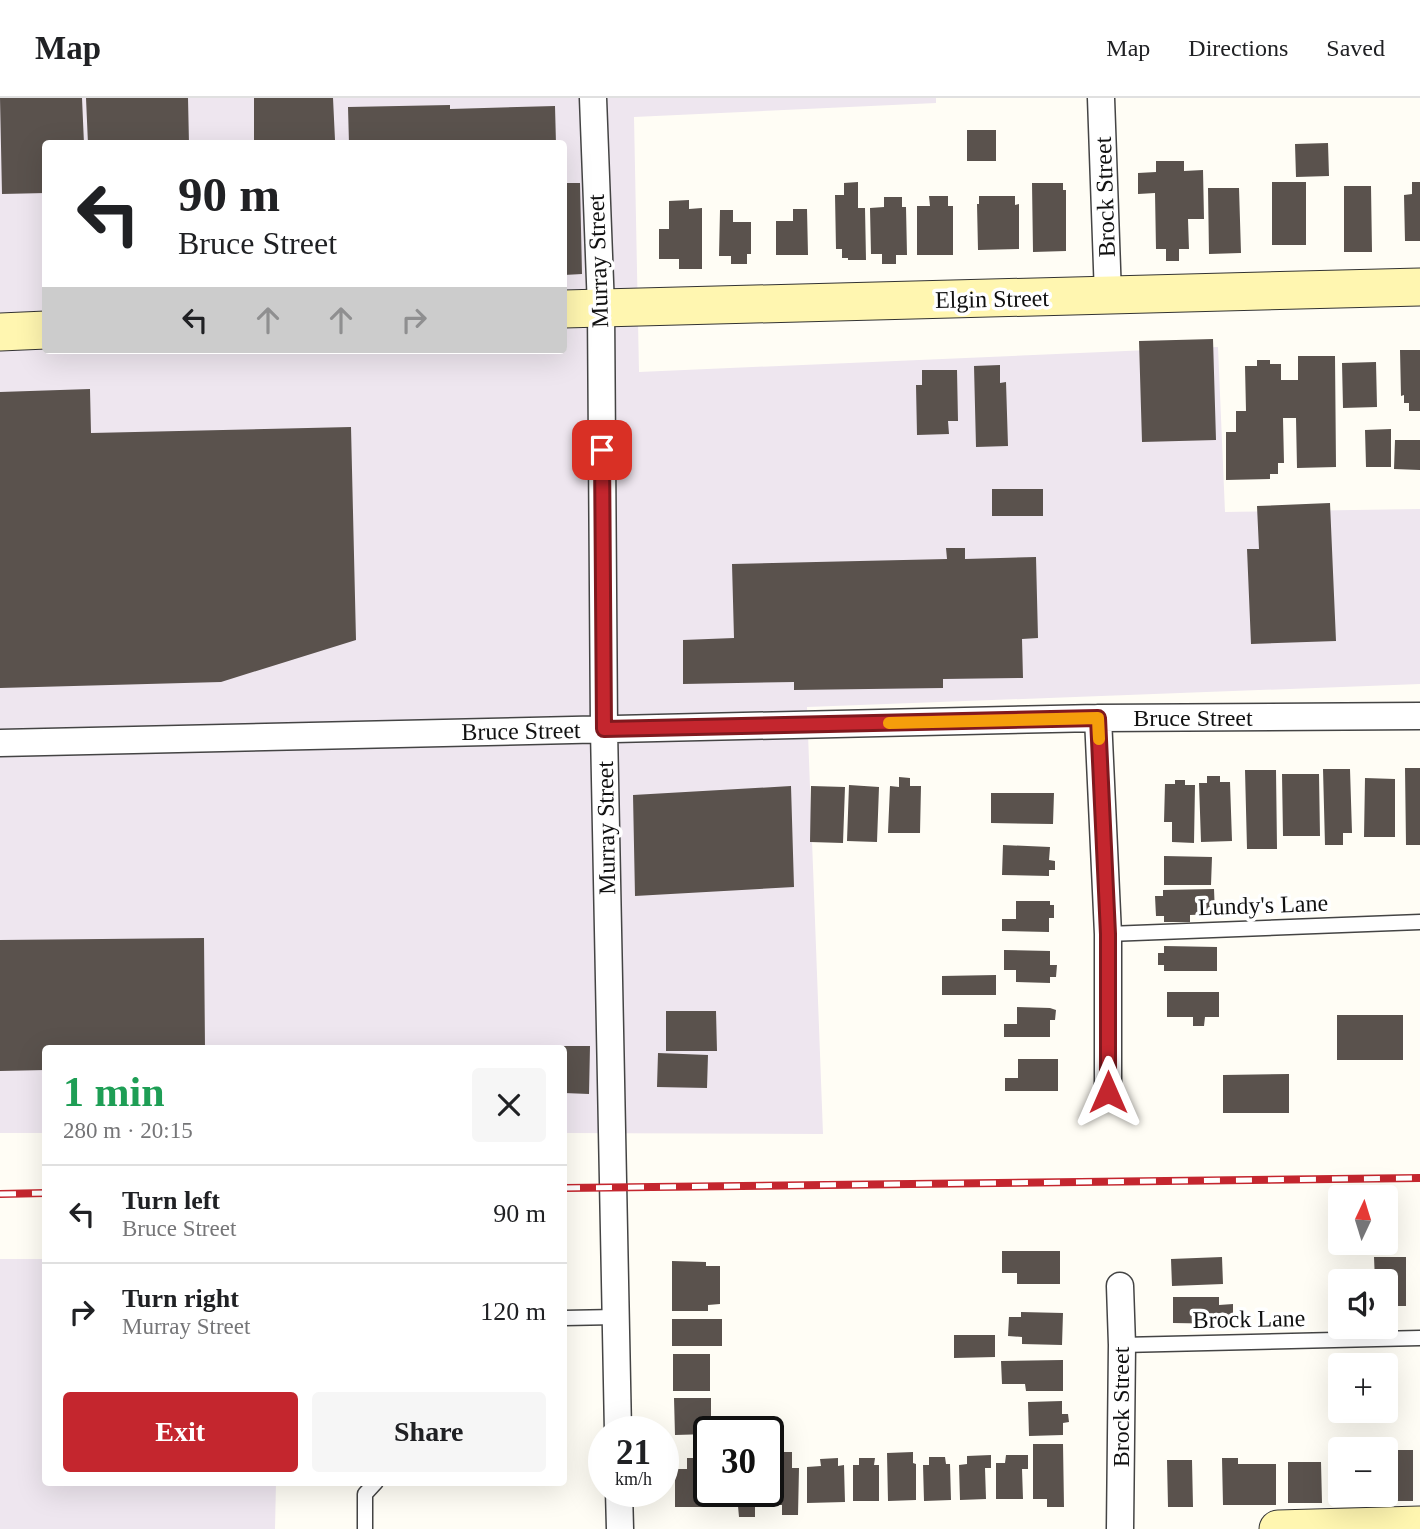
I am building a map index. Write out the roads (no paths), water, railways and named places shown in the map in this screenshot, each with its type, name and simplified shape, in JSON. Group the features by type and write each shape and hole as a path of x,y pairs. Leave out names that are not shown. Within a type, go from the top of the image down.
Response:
{"main road":[{"name":"Elgin Street","path":"567,309 1420,287"},
{"path":"0,332 42,330"},
{"path":"1278,1529 1420,1525"}],"street":[{"name":"Murray Street","path":"593,98 601,308 604,729 618,1416"},
{"name":"Brock Street","path":"1101,98 1108,296"},
{"name":"Bruce Street","path":"0,743 1098,718 1420,716"},
{"path":"1098,718 1108,934 1108,1092"},
{"name":"Brock Street","path":"1120,1286 1120,1529"},
{"path":"619,1507 620,1529"}],"lane":[{"name":"Lundy's Lane","path":"1108,934 1420,922"},
{"path":"567,1318 616,1317"},
{"name":"Brock Lane","path":"1122,1345 1420,1338"},
{"path":"365,1529 365,1494 372,1486"}],"railway":[{"path":"567,1188 1420,1178"},
{"path":"0,1194 42,1193"}]}
